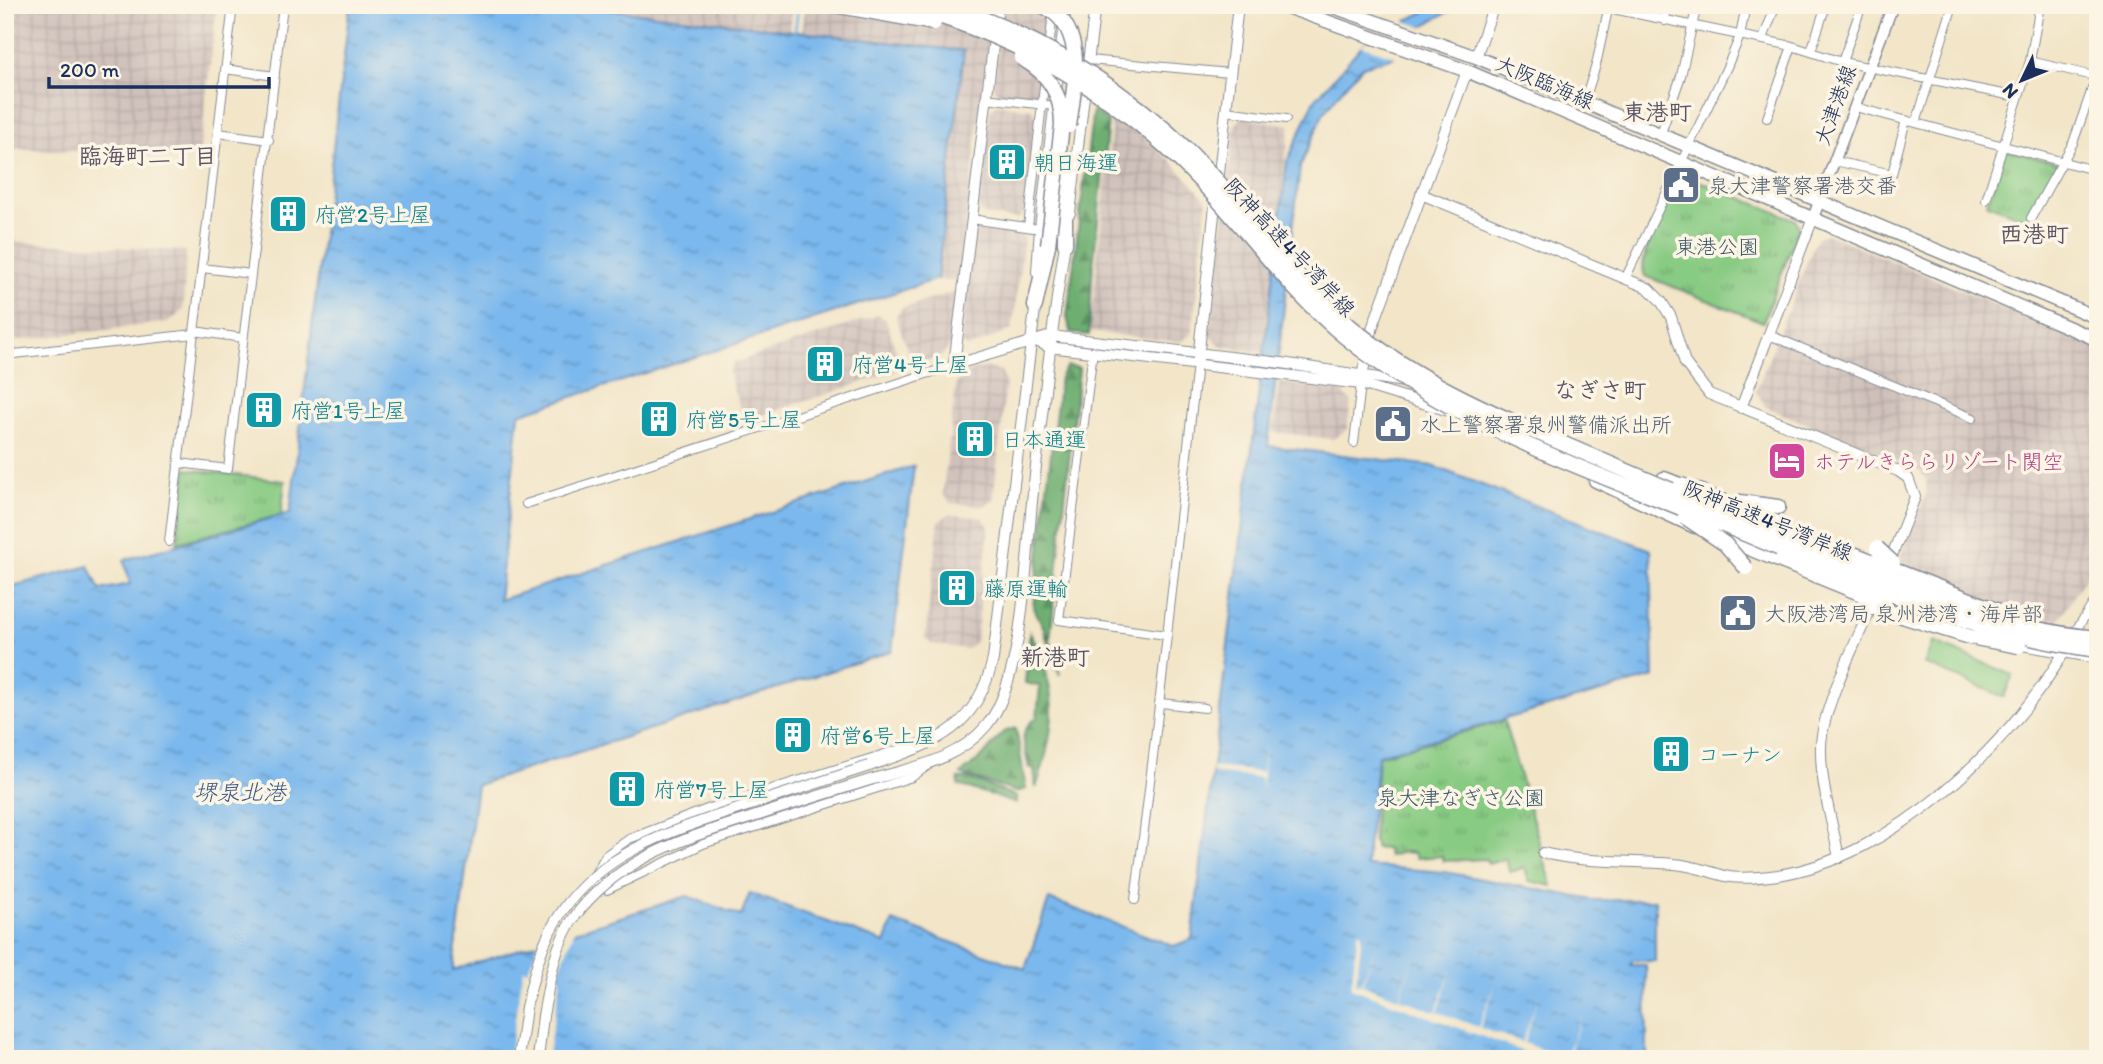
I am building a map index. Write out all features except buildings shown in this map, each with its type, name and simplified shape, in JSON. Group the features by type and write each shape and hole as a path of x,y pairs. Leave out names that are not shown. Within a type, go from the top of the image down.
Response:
{"highway":[{"path":"834,5 909,18 960,32 1018,56 1047,77 1059,97 1062,116 1048,245 1035,306"},
{"name":"阪神高速4号湾岸線","path":"901,5 968,25 1004,41 1097,92 1125,111 1181,161 1296,290 1342,334 1419,388 1545,450 1966,622 2006,634 2098,651"},
{"name":"阪神高速4号湾岸線","path":"944,5 1041,45 1132,102 1191,153 1304,281 1371,342 1470,401 1586,454 1961,608 2043,631 2098,635"},
{"path":"1041,5 1061,20 1074,47 1065,171 1065,244"},
{"path":"1545,450 1647,496 1693,522 1725,544 1746,568"},
{"path":"1586,454 1720,498 1778,507"},
{"path":"1578,471 1654,508 1970,637"},
{"path":"1664,479 1980,604 2044,627 2098,635"},
{"path":"1877,548 1893,563 1980,604"},
{"path":"1856,611 1868,607 1876,608 1970,637 2033,648 2098,651"}],"main road":[{"name":"大阪臨海線","path":"1281,5 1466,71 2098,340"},
{"name":"大阪臨海線","path":"1328,5 1476,57 1686,148 2098,318"},
{"name":"大津港線","path":"1812,218 1893,5"}],"street":[{"path":"169,542 233,5"},
{"path":"179,463 228,469 283,5"},
{"path":"954,365 998,5"},
{"path":"1028,227 1054,5"},
{"path":"519,1059 526,1007 539,956 560,913 590,878 629,850 677,829 869,766 937,739 967,715 986,689 993,659 1032,339 1040,228 1066,5"},
{"path":"538,1059 554,961 572,921 599,888 642,857 680,840 947,757 975,737 996,713 1004,697 1016,645 1050,342 1095,5"},
{"path":"1135,900 1161,703 1166,635 1238,5"},
{"path":"1476,57 1494,5"},
{"path":"1665,22 1667,5"},
{"path":"1660,136 1681,76 1697,5"},
{"path":"1626,277 1740,36 1746,5"},
{"path":"1763,39 1776,5"},
{"path":"1811,51 1826,5"},
{"path":"1842,62 1862,5"},
{"path":"1916,123 1928,77 1953,5"},
{"path":"1986,200 2030,61 2040,5"},
{"path":"1584,103 1596,65 1608,7 1665,22 1763,39 1868,68 1928,77 2018,97"},
{"path":"1767,118 1792,46"},
{"path":"1089,60 1230,73"},
{"path":"2030,61 2097,75 2082,123 2031,218"},
{"path":"225,69 275,76"},
{"path":"1354,443 1361,379 1373,326 1466,71"},
{"path":"985,99 1055,106"},
{"path":"1855,107 2098,171"},
{"path":"1226,111 1286,119"},
{"path":"1835,161 1892,174 1906,120"},
{"path":"218,133 269,140"},
{"path":"1421,194 1648,288 1661,301 1671,317 1685,363 1695,380 1709,394 1898,471 1908,478 1915,497 1826,716 1821,743 1823,790 1839,858"},
{"path":"1741,408 1812,218"},
{"path":"971,219 1040,228"},
{"path":"202,268 251,274"},
{"path":"5,355 194,333 243,338"},
{"path":"1769,335 1973,418"},
{"path":"526,504 1032,339 1093,351 1198,359"},
{"path":"1050,342 1256,365 1430,390 1664,479 1885,572 1984,610 2098,635"},
{"path":"1093,351 1059,620 1166,635"},
{"path":"1361,379 1450,412 1578,471 1875,596 1972,633 2063,654 2098,657"},
{"path":"1542,853 1623,864 1676,864 1728,877 1779,875 1839,858 1882,836 1919,810 1979,758 2042,687 2093,604"},
{"path":"1161,703 1205,708"},
{"path":"932,762 912,777 703,844 633,876 612,890 607,890 597,881 596,872 606,855 629,839 665,824 894,749 937,739"}],"shaded area":[{"path":"5,5 217,5 199,157 5,148"},
{"path":"577,5 792,5 789,30"},
{"path":"806,5 993,5 959,282 937,280 964,51 802,31"},
{"path":"1003,5 1050,5 1039,92 1031,98 998,93 993,88"},
{"path":"997,104 1031,109 1037,116 1026,212 1018,219 983,215 978,207 990,111"},
{"path":"1113,110 1169,159 1207,200 1192,334 1181,342 1090,332"},
{"path":"1242,118 1290,125 1262,352 1222,347 1210,335 1234,126"},
{"path":"980,226 1018,231 1024,238 1012,330 967,348 961,342 975,230"},
{"path":"1827,234 2098,348 2098,558 2058,621 1985,601 1956,583 1898,562 1926,494 1926,478 1918,470 1766,407 1756,391 1817,237"},
{"path":"5,241 186,251 183,310 169,322 5,342"},
{"path":"959,291 952,344 941,356 918,364 910,359 896,316 902,308"},
{"path":"879,315 886,320 900,362 894,372 750,419 742,414 728,373 733,363"},
{"path":"985,367 1001,371 1006,384 993,500 984,506 950,503 943,494 956,384 966,373"},
{"path":"1279,383 1342,391 1351,401 1347,429 1333,439 1273,432"},
{"path":"949,514 983,518 989,527 976,641 967,649 931,644 925,638 939,521"}],"green space":[{"path":"1093,110 1108,121 1092,277 1089,335 1071,333 1067,317"},
{"path":"2005,150 2058,163 2027,219 1987,204"},
{"name":"東港公園","path":"1689,177 1796,220 1799,227 1763,322 1645,276 1643,267 1653,232 1676,188 1682,190 1685,182 1680,180"},
{"path":"1067,366 1079,368 1050,639 1060,675 1045,634 1048,636 1033,607 1060,377"},
{"path":"186,469 285,481 281,515 177,543"},
{"path":"1030,632 1046,672 1052,709 1048,746 1036,788 1034,768 1029,768 1024,746 1026,727 1037,718 1040,686 1025,683"},
{"path":"1933,642 2013,675 2004,697 1924,664"},
{"name":"泉大津なぎさ公園","path":"1504,721 1552,886 1529,881 1525,868 1510,872 1505,859 1488,864 1486,859 1443,861 1442,856 1416,858 1414,853 1404,852 1389,856 1386,849 1376,848 1373,840 1378,756"},
{"path":"1016,728 1026,789 1016,792 961,774 983,756 1003,732"},
{"path":"969,778 1017,797 1016,803 958,785 958,779"}],"water":[{"name":"堺泉北港","path":"350,5 571,5 964,51 937,279 519,414 499,600 914,466 892,651 477,785 453,970 687,896 741,916 750,893 885,943 893,921 1025,969 1049,899 1174,946 1192,939 1287,162 1314,101 1364,43 1437,5 1460,5 1402,38 1394,57 1363,66 1323,114 1300,167 1268,446 1433,466 1651,550 1654,677 1378,755 1366,866 1445,872 1593,900 1655,900 1655,961 1632,961 1631,965 1646,965 1647,1059 5,1059 5,588 89,566 100,590 130,584 124,560 290,513"},
{"path":"2091,774 2098,774 2098,1043"}],"pier":[{"path":"1402,20 1426,28 1402,40 1397,57 1360,45"},
{"path":"1265,740 1262,789 1261,778 1212,773 1213,767 1262,772"},
{"path":"575,928 557,977 561,978 547,1059 509,1059 523,969 528,970 540,939"},
{"path":"1358,932 1362,933 1356,983 1361,984 1378,940 1362,985 1399,998 1415,952 1400,998 1436,1012 1453,965 1438,1012 1478,1027 1497,981 1480,1028 1522,1042 1539,996 1524,1043 1565,1058 1583,1013 1567,1059 1543,1059 1351,988"}],"waterway":[{"path":"795,32 798,7"}],"place":[{"name":"朝日海運","path":"1007,162"},
{"name":"泉大津警察署港交番","path":"1681,185"},
{"name":"府営2号上屋","path":"288,214"},
{"name":"府営4号上屋","path":"825,364"},
{"name":"府営1号上屋","path":"264,410"},
{"name":"府営5号上屋","path":"659,419"},
{"name":"水上警察署泉州警備派出所","path":"1393,424"},
{"name":"日本通運","path":"975,439"},
{"name":"ホテルきららリゾート関空","path":"1787,461"},
{"name":"藤原運輸","path":"957,588"},
{"name":"大阪港湾局 泉州港湾・海岸部","path":"1738,613"},
{"name":"府営6号上屋","path":"793,735"},
{"name":"コーナン","path":"1671,754"},
{"name":"府営7号上屋","path":"627,789"}],"district":[{"name":"東港町","path":"1657,112"},
{"name":"臨海町二丁目","path":"148,156"},
{"name":"西港町","path":"2034,234"},
{"name":"なぎさ町","path":"1600,390"},
{"name":"新港町","path":"1055,657"}]}
